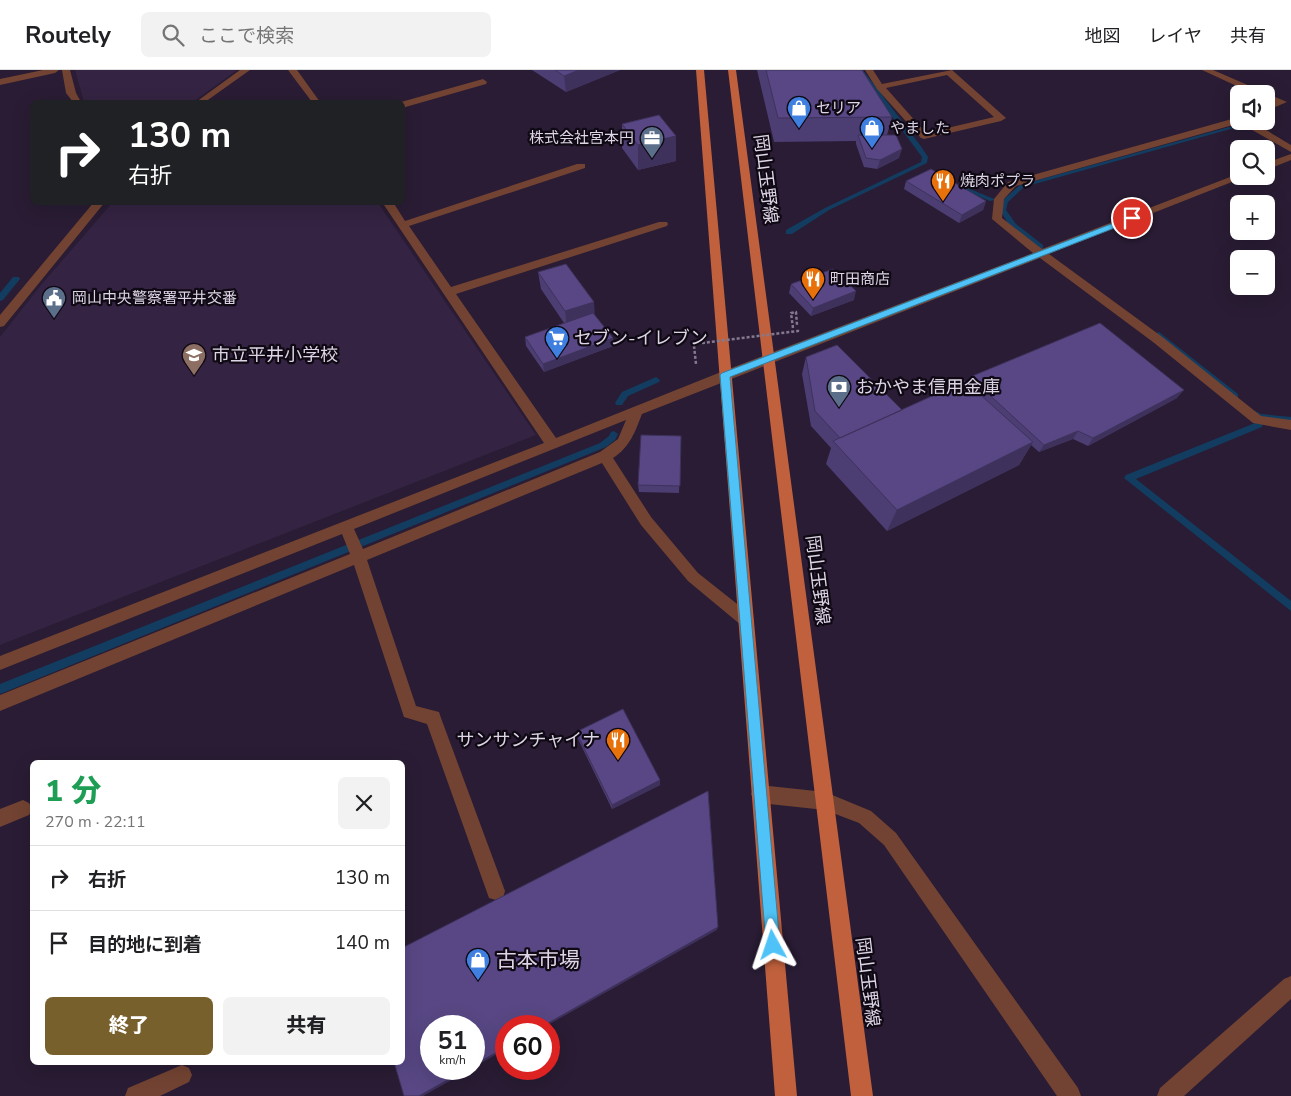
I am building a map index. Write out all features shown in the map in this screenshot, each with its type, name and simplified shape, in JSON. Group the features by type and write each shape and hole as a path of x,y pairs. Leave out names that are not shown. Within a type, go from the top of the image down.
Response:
{"main road":[{"path":"700,70 786,1096"},
{"name":"岡山玉野線","path":"732,70 862,1096"}],"street":[{"path":"0,82 55,70"},
{"path":"66,70 71,93 76,100"},
{"path":"203,100 246,70"},
{"path":"868,70 880,87 924,136 1001,118 949,72 880,87"},
{"path":"1206,70 1241,85"},
{"path":"297,72 315,100"},
{"path":"405,105 483,82"},
{"path":"1275,99 1282,102 1275,105"},
{"path":"1230,124 1012,184 999,196 996,206 997,219 1157,339 1261,421 1291,424"},
{"path":"1259,130 1291,149"},
{"path":"1275,163 1291,157"},
{"path":"403,224 581,166"},
{"path":"0,703 353,544 554,445 725,375 1230,181"},
{"path":"0,323 98,205"},
{"path":"389,205 554,445"},
{"path":"449,292 663,224"},
{"path":"0,663 353,544 605,456 620,448 636,412"},
{"path":"605,456 646,521 693,577 746,620"},
{"path":"353,544 410,712 433,718 496,891"},
{"path":"760,794 826,801 865,817 890,839 1070,1096"},
{"path":"0,818 23,809"},
{"path":"1168,1096 1291,986"},
{"path":"136,1096 182,1075"}],"path":[{"path":"696,363 694,344 798,331 796,312 791,313 793,329"}],"shaded area":[{"path":"75,70 237,70 196,100 83,100"},
{"path":"110,205 379,205 536,435 0,645 0,337 41,285"}],"building":[{"path":"555,70 579,70 564,76"},
{"path":"766,70 862,70 892,117 778,118"},
{"path":"659,115 676,136 638,145 622,124"},
{"path":"858,135 896,135 902,149 880,160 866,158"},
{"path":"931,169 986,201 962,215 906,181"},
{"path":"566,264 594,302 565,311 538,272"},
{"path":"833,269 856,291 813,308 791,284"},
{"name":"セブン-イレブン","path":"593,313 613,338 543,364 525,337"},
{"path":"1100,323 1184,390 1093,438 1078,431 1044,445 970,377"},
{"path":"837,345 902,410 840,438 815,411 806,357"},
{"path":"965,381 1033,442 897,510 833,441"},
{"path":"641,435 681,436 680,486 638,485"},
{"name":"サンサンチャイナ","path":"623,709 660,780 612,805 576,732"},
{"path":"708,791 718,927 560,1016 495,1015 495,1053 485,1059 485,1015 420,1015 420,1080 447,1080 419,1096 404,1096 395,1065 405,1065 405,946"}],"waterway":[{"path":"789,232 827,209 924,163 925,157 860,70"},
{"path":"1040,247 1013,225 1003,210 1005,201 1022,186 1230,128"},
{"path":"963,188 992,200"},
{"path":"0,298 16,279"},
{"path":"1159,335 1235,396"},
{"path":"619,403 625,394 656,380"},
{"path":"1255,414 1259,417 1259,425 1129,478 1291,607"},
{"path":"1260,417 1291,420"},
{"path":"0,689 603,445 614,434"}],"place":[{"name":"セリア","path":"799,129"},
{"name":"やました","path":"872,149"},
{"name":"株式会社宮本円","path":"652,159"},
{"name":"焼肉ポプラ","path":"943,202"},
{"name":"町田商店","path":"813,300"},
{"name":"岡山中央警察署平井交番","path":"54,319"},
{"name":"セブン-イレブン","path":"557,359"},
{"name":"市立平井小学校","path":"194,376"},
{"name":"おかやま信用金庫","path":"839,408"},
{"name":"サンサンチャイナ","path":"618,761"},
{"name":"古本市場","path":"478,981"}],"route":[{"path":"773,945 725,375 1132,218"}]}
